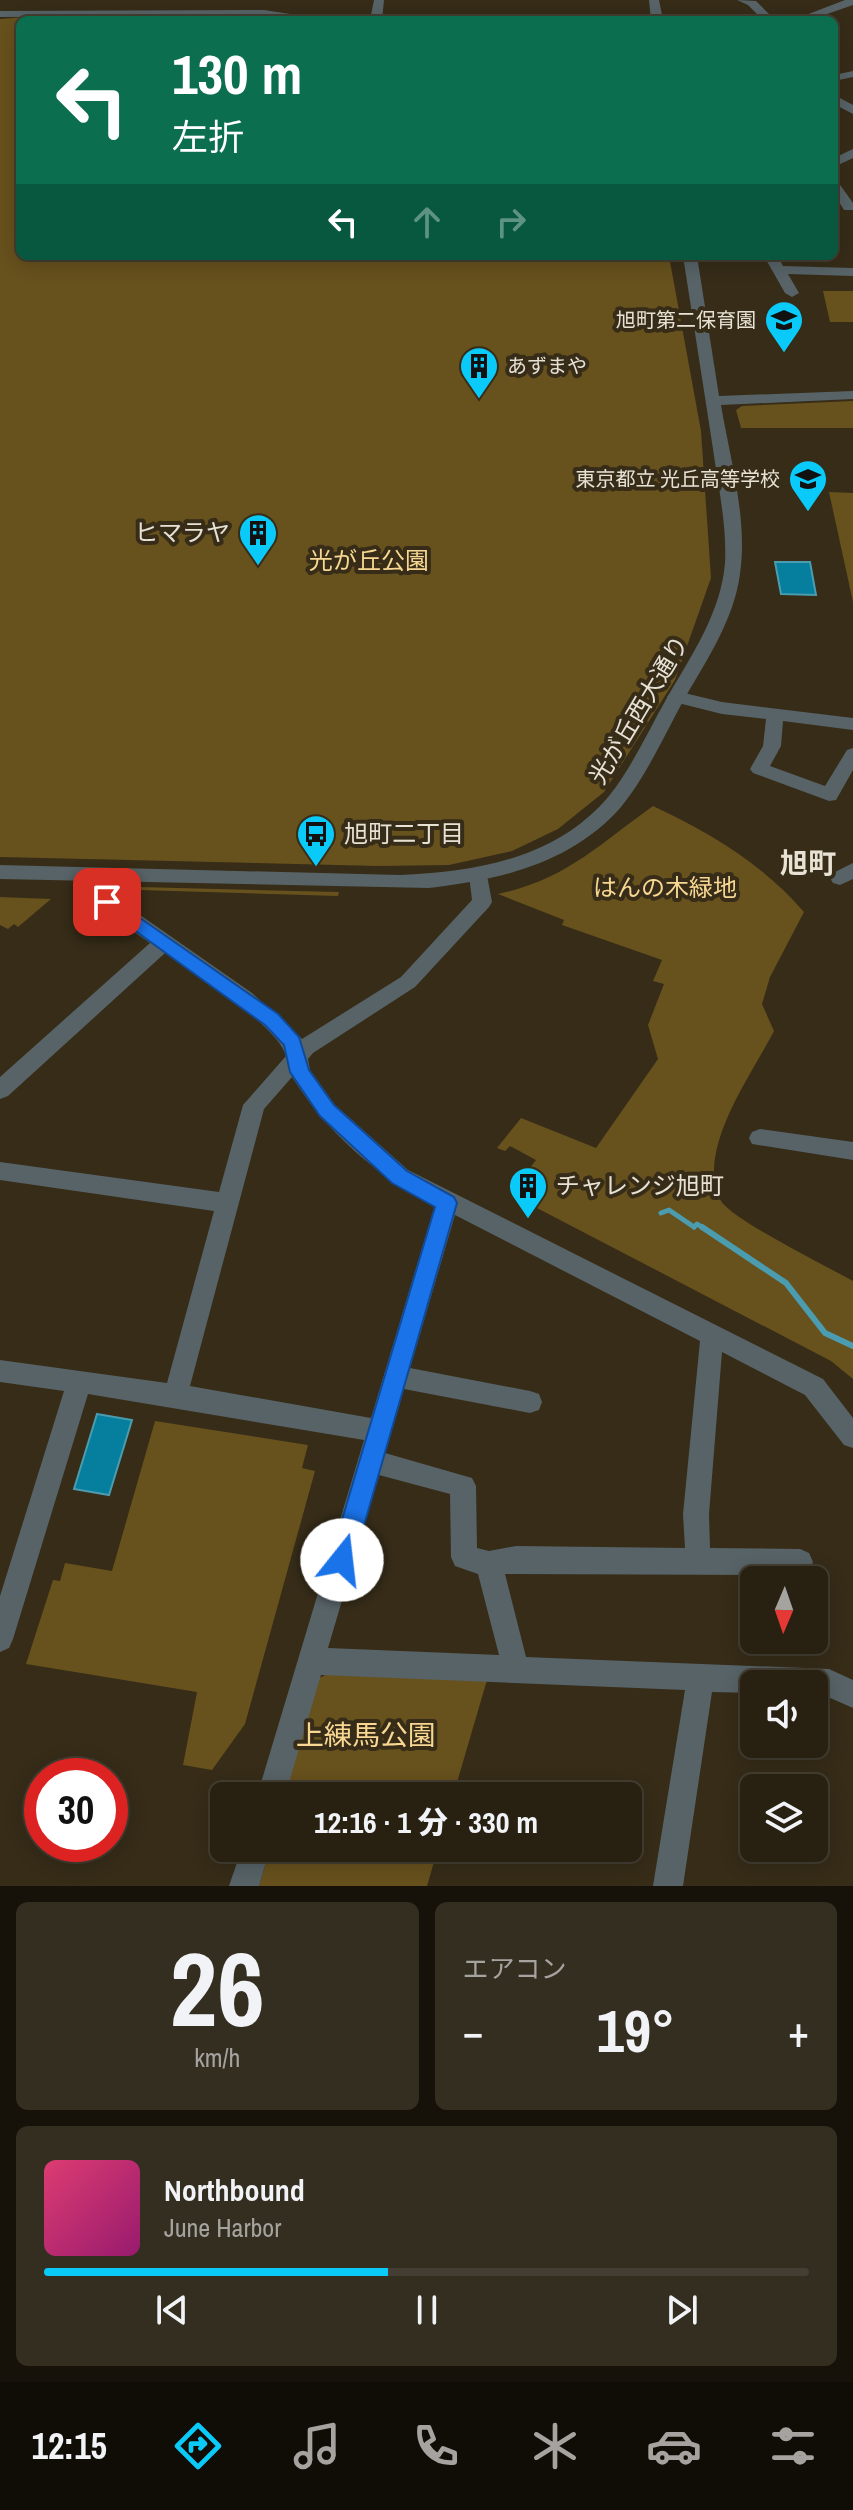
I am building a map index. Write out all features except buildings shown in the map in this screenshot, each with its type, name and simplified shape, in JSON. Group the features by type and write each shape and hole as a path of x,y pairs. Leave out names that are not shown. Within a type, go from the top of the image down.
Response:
{"street":[{"path":"742,0 752,3 765,16"},
{"path":"813,16 851,5"},
{"path":"0,14 264,13 289,16"},
{"path":"838,190 851,206"},
{"path":"779,270 853,272 850,257"},
{"name":"光が丘西大通り","path":"0,872 400,882 479,875 542,855 592,824 623,789 676,697 718,620 732,575 731,522 691,260"},
{"path":"773,260 792,293"},
{"path":"713,401 853,395"},
{"path":"676,697 722,708 853,724"},
{"path":"775,715 772,746 759,769 829,795 853,754"},
{"path":"105,875 107,902 271,1019 293,1042 300,1072 327,1111 351,1136 400,1177 814,1387 853,1437"},
{"path":"176,1395 254,1105 306,1047 408,982 482,902 479,875"},
{"path":"0,1090 164,942"},
{"path":"760,1138 853,1151"},
{"path":"0,1171 227,1203"},
{"path":"275,1782 447,1203"},
{"path":"698,1559 696,1514 712,1335"},
{"path":"0,1371 176,1395 379,1431"},
{"path":"395,1376 530,1402"},
{"path":"0,1639 5,1608 79,1383"},
{"path":"371,1461 463,1486 464,1557 489,1564 516,1559 800,1562"},
{"path":"489,1564 516,1669"},
{"path":"312,1661 829,1683 853,1694"},
{"path":"668,1886 701,1676"},
{"path":"244,1886 252,1862"}],"green space":[{"name":"光が丘公園","path":"16,18 16,260 670,260 701,431 711,578 675,680 604,792 558,829 512,851 449,865 0,857 0,19"},
{"path":"823,291 853,291 853,322 830,322"},
{"path":"853,401 853,428 741,428 736,410 742,406"},
{"path":"829,492 853,493 853,602"},
{"name":"はんの木緑地","path":"653,806 734,851 771,879 804,912 770,977 762,1004 774,1031 729,1114 715,1160 715,1181 721,1201 743,1220 853,1281 853,1379 831,1361 510,1194 536,1160 510,1146 505,1151 497,1148 521,1118 596,1148 658,1059 648,1025 664,984 653,981 662,960 562,925 564,920 498,894 522,888 563,870"},
{"path":"139,887 339,892 338,896 139,890"},
{"path":"0,897 51,899 18,927 14,924 8,929 0,925"},
{"path":"155,1421 308,1445 302,1468 315,1471 245,1724 212,1770 183,1765 197,1692 26,1664 53,1580 60,1581 65,1563 112,1571"},
{"name":"上練馬公園","path":"330,1673 487,1680 457,1782 288,1782 317,1679"},
{"path":"266,1862 434,1862 427,1886 259,1886"}],"water":[{"path":"775,562 810,562 816,595 781,594"},
{"path":"97,1414 132,1420 109,1495 74,1489"}],"waterway":[{"path":"661,1213 669,1210 694,1227 697,1224 705,1229"},
{"path":"705,1229 786,1283 825,1333 853,1346"}],"place":[{"name":"旭町第二保育園","path":"784,354"},
{"name":"あずまや","path":"479,400"},
{"name":"東京都立 光丘高等学校","path":"808,513"},
{"name":"ヒマラヤ","path":"258,567"},
{"name":"旭町二丁目","path":"316,868"},
{"name":"チャレンジ旭町","path":"528,1220"}],"district":[{"name":"旭町","path":"808,863"}],"route":[{"path":"107,902 271,1019 293,1042 300,1072 327,1111 351,1136 400,1177 447,1203 342,1560"}]}
